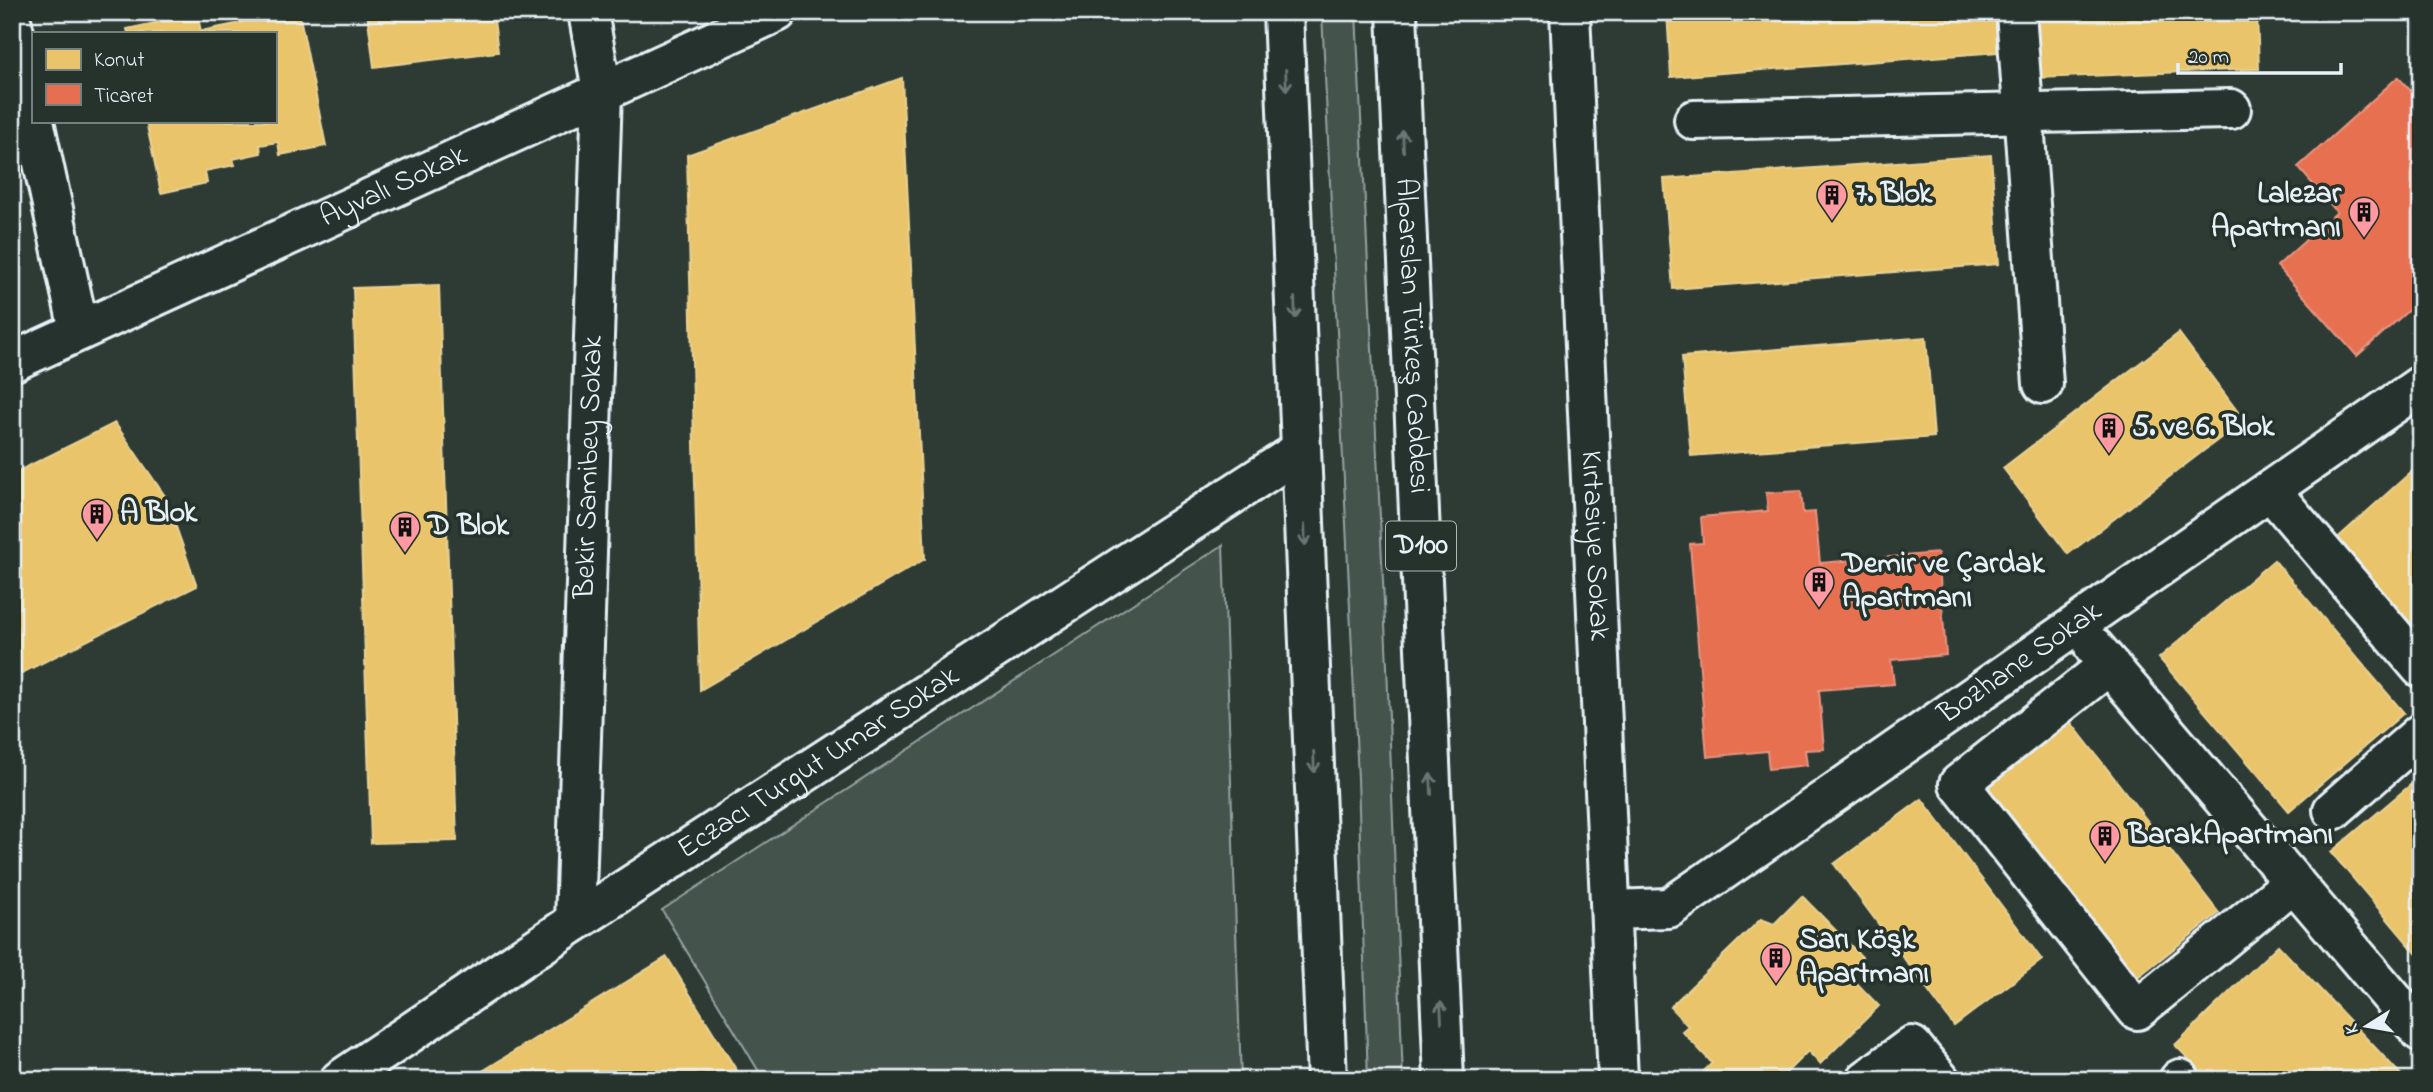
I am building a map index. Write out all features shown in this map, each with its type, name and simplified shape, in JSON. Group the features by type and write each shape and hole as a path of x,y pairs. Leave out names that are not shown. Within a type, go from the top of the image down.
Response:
{"main road":[{"name":"Bekir Samibey Sokak","path":"576,922 602,92 588,12"},
{"name":"Ayvalı Sokak","path":"12,362 777,12"},
{"path":"1283,12 1327,1080"},
{"name":"Alparslan Türkeş Caddesi","path":"1397,12 1444,1080"},
{"name":"Kırtasiye Sokak","path":"1570,12 1618,1080"},
{"path":"2017,12 2043,384"},
{"path":"12,24 27,107 79,330"},
{"path":"1694,120 2231,109"},
{"name":"Bozhane Sokak","path":"1611,910 1669,908 2421,385"},
{"name":"Eczacı Turgut Umar Sokak","path":"340,1080 576,922 1301,450"},
{"path":"2270,490 2421,668"},
{"path":"2076,625 2421,1032"},
{"path":"2109,665 1959,784 2137,1010 2294,882"},
{"path":"2333,810 2421,733"},
{"path":"1866,1080 1912,1045 1940,1080"}],"shaded area":[{"path":"1322,12 1356,12 1387,666 1403,1080 1368,1080 1358,779"},
{"path":"1223,545 1241,1080 764,1080 662,910"}],"building: Konut":[{"path":"272,12 299,12 326,146 280,155 278,142 260,145 261,153 233,159 235,165 205,171 207,183 161,193 146,122 276,122 276,32 128,32 127,29 197,14 201,31 241,23 240,19"},
{"path":"367,12 493,12 498,52 374,67"},
{"path":"1667,12 1995,12 1998,52 1671,77"},
{"path":"2035,12 2257,12 2259,69 2038,78"},
{"path":"902,78 925,559 700,690 687,155"},
{"name":"7. Blok","path":"1991,155 1999,264 1673,289 1664,179"},
{"name":"D Blok","path":"439,285 457,841 371,843 353,288"},
{"name":"5. ve 6. Blok","path":"2179,333 2244,420 2068,554 2003,468"},
{"path":"1926,337 1934,437 1691,456 1682,357"},
{"name":"A Blok","path":"115,423 165,496 197,586 12,678 12,474"},
{"path":"2421,463 2421,642 2332,543"},
{"path":"2274,560 2404,713 2289,811 2159,658"},
{"name":"BarakApartmanı","path":"2066,716 2219,913 2125,987 1972,790"},
{"path":"2421,776 2421,959 2331,852"},
{"path":"1922,799 2042,960 1954,1026 1834,864"},
{"name":"Sarı Köşk Apartmanı","path":"1802,896 1862,957 1847,973 1879,1006 1820,1064 1808,1051 1779,1080 1695,1080 1712,1063 1682,1031 1688,1026 1670,1007 1761,919 1774,924"},
{"path":"2278,945 2406,1080 2209,1080 2175,1045"},
{"path":"667,957 740,1076 733,1080 468,1080"}],"building: Ticaret":[{"name":"Lalezar Apartmanı","path":"2398,77 2421,102 2421,299 2357,356 2277,266 2337,212 2298,167"},
{"name":"Demir ve Çardak Apartmanı","path":"1801,491 1803,513 1815,512 1820,563 1938,553 1946,655 1891,660 1894,684 1819,690 1824,749 1805,750 1807,765 1769,769 1767,751 1707,757 1690,544 1703,543 1701,517 1768,511 1766,493"}],"place":[{"name":"7. Blok","path":"1832,222"},
{"name":"Lalezar Apartmanı","path":"2364,239"},
{"name":"5. ve 6. Blok","path":"2109,455"},
{"name":"A Blok","path":"97,541"},
{"name":"D Blok","path":"405,554"},
{"name":"Demir ve Çardak Apartmanı","path":"1819,609"},
{"name":"BarakApartmanı","path":"2105,863"},
{"name":"Sarı Köşk Apartmanı","path":"1776,985"}]}
